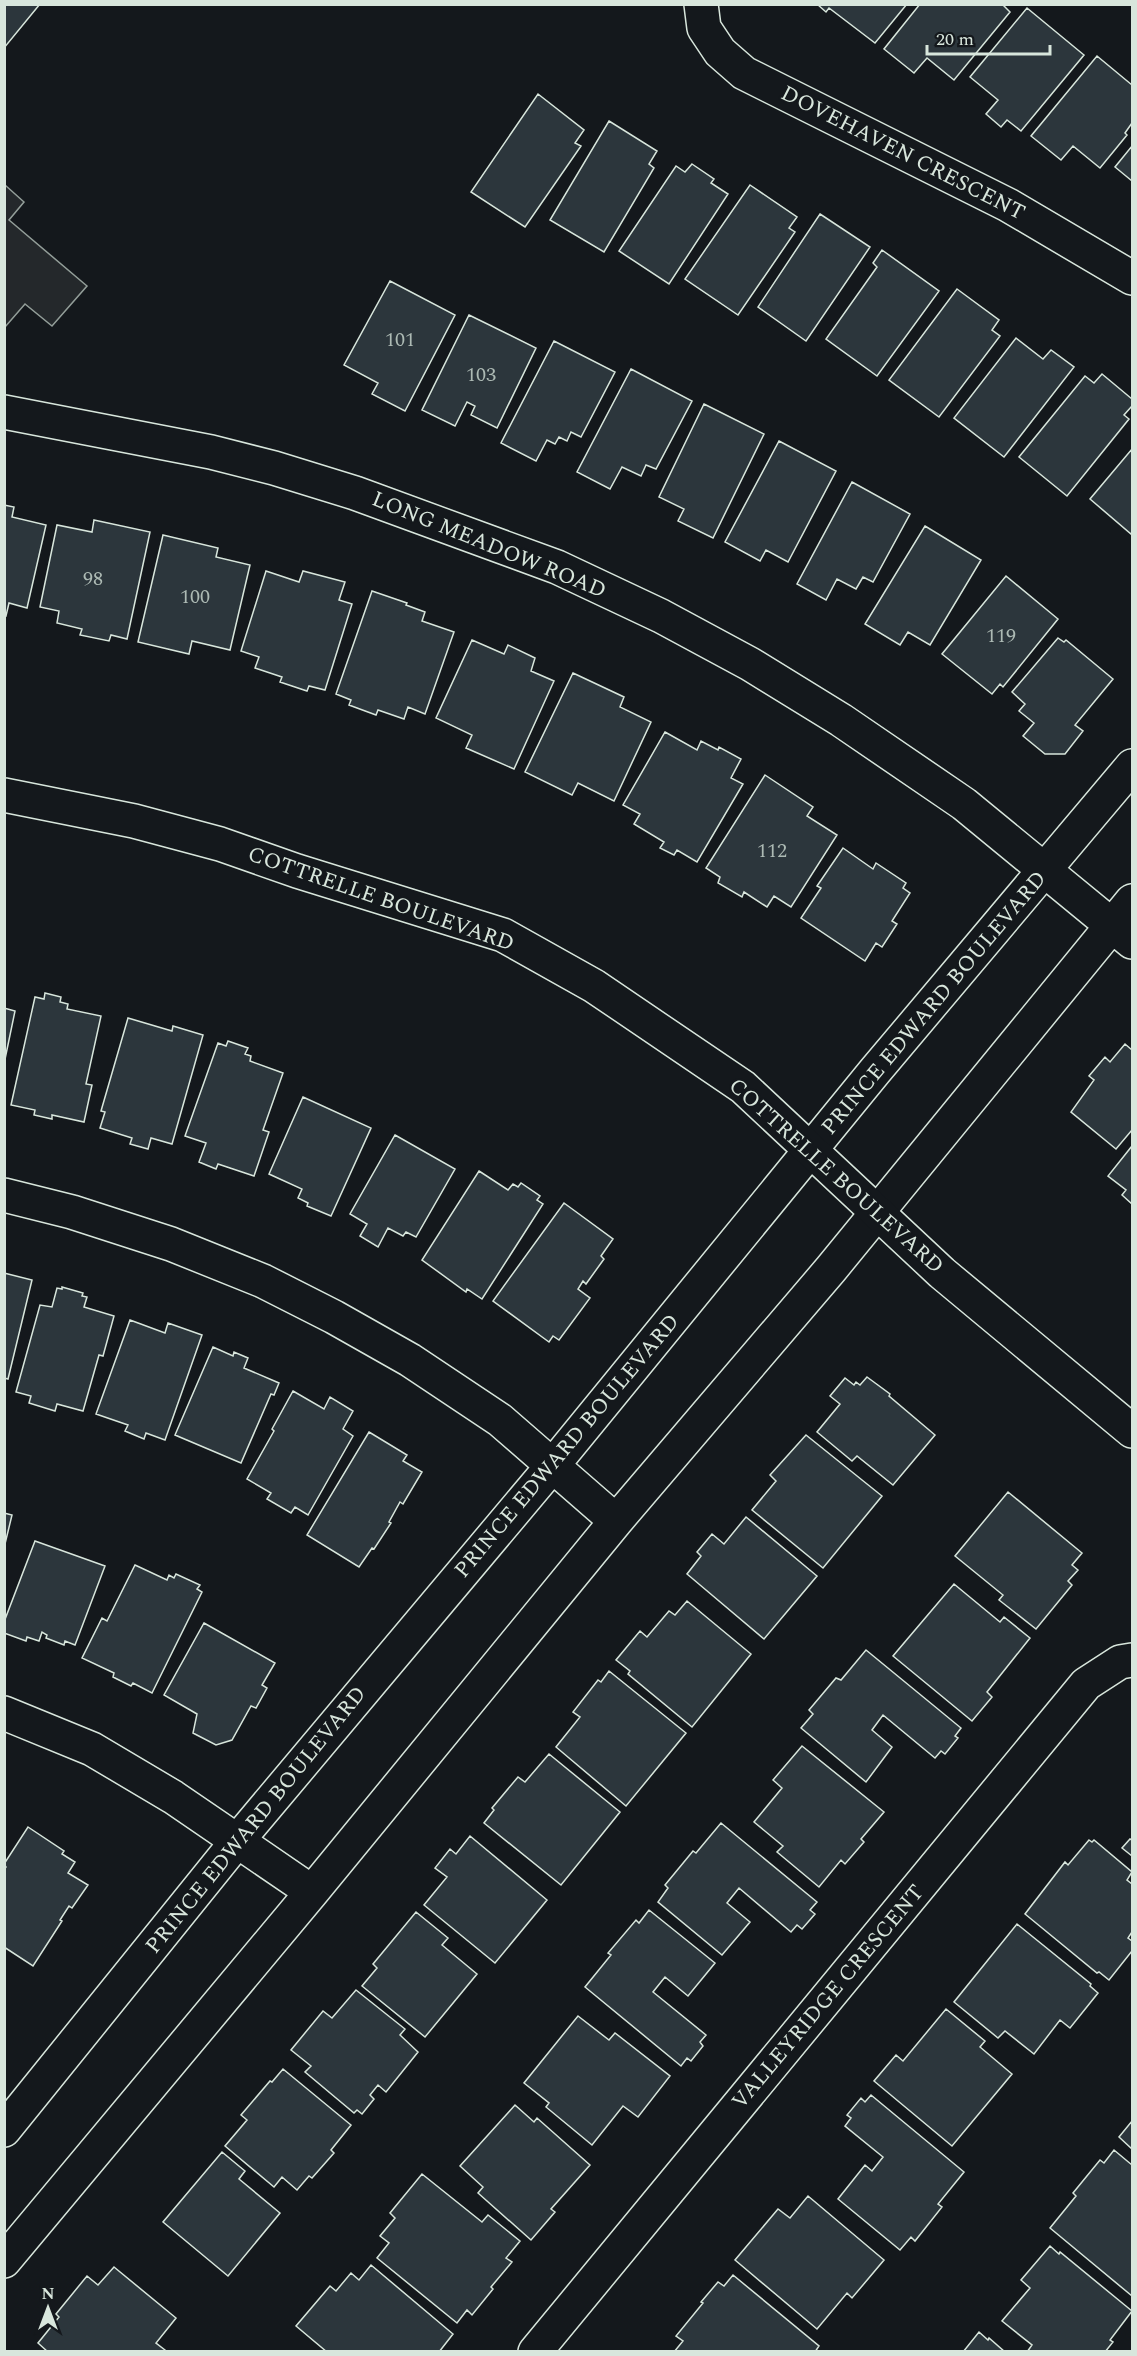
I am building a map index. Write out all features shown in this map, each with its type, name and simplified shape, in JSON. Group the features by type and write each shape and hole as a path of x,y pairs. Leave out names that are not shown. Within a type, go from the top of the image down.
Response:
{"street":[{"name":"DOVEHAVEN CRESCENT","path":"701,4 704,28 720,52 744,73 1008,205 1132,278"},
{"name":"LONG MEADOW ROAD","path":"4,412 211,452 274,468 356,493 557,567 661,616 750,664 831,714 964,804 1046,870 1126,923"},
{"name":"PRINCE EDWARD BOULEVARD","path":"4,2130 238,1840 553,1465 811,1150 1132,766"},
{"name":"COTTRELLE BOULEVARD","path":"4,795 134,821 209,841 503,935 594,986 743,1087 942,1273 1132,1431"},
{"path":"4,2261 312,1892 616,1521 877,1212 1126,923"},
{"path":"4,1196 72,1212 171,1244 263,1281 334,1317 410,1360 500,1420 616,1521"},
{"name":"VALLEYRIDGE CRESCENT","path":"535,2352 1086,1684 1120,1662 1132,1660"},
{"path":"4,1713 92,1749 173,1797 312,1892"}],"shaded area":[{"path":"5,185 24,202 9,220 87,286 52,326 25,304 5,327"}],"building":[{"path":"4,4 40,4 4,48"},
{"path":"817,4 907,4 875,43 829,8 826,12"},
{"path":"920,4 1002,4 1010,12 954,80 927,58 914,73 884,49"},
{"path":"1027,8 1084,55 1021,131 1007,120 1001,127 986,114 998,100 970,77"},
{"path":"1097,56 1132,85 1132,123 1125,133 1127,135 1100,168 1073,146 1061,160 1031,136"},
{"path":"538,94 584,130 575,143 581,146 525,227 471,192"},
{"path":"609,121 657,151 649,164 654,168 604,252 550,220"},
{"path":"1132,146 1132,181 1115,167"},
{"path":"692,164 714,179 711,183 728,194 669,284 619,251 676,166 685,172"},
{"path":"750,185 797,217 789,228 795,232 738,315 685,279"},
{"path":"820,214 870,247 806,341 758,307"},
{"path":"882,250 939,291 877,376 826,339 877,267 873,263"},
{"path":"390,281 455,315 405,411 372,394 378,383 344,365"},
{"path":"957,289 999,320 992,330 1000,336 939,417 889,380"},
{"path":"469,315 536,348 497,428 471,415 475,406 467,402 455,426 422,410"},
{"path":"1016,338 1043,359 1051,350 1074,367 1004,457 954,418"},
{"path":"554,341 615,372 581,437 571,432 567,441 559,437 555,444 547,440 536,461 501,443"},
{"path":"631,369 692,401 656,469 646,465 641,476 622,467 610,489 577,472"},
{"path":"1102,374 1132,399 1132,406 1124,415 1129,419 1067,496 1019,457 1085,376 1094,383"},
{"path":"704,404 764,434 713,538 678,521 684,509 659,497"},
{"path":"779,441 836,471 788,562 766,550 760,561 725,542"},
{"path":"1132,449 1132,532 1131,534 1090,499"},
{"path":"852,482 910,514 873,582 863,577 856,589 837,579 826,600 797,584"},
{"path":"4,505 14,507 12,517 46,525 27,608 9,603 6,616 4,615"},
{"path":"94,520 150,532 127,639 111,635 109,641 80,635 82,629 57,623 59,611 40,607 57,525 92,532"},
{"path":"925,526 981,560 930,645 908,632 900,645 865,624"},
{"path":"163,535 218,548 216,557 250,565 230,650 192,641 189,654 138,642"},
{"path":"266,571 299,582 303,571 345,582 339,600 352,604 325,690 309,686 307,691 280,682 282,677 255,668 259,657 241,651"},
{"path":"1006,576 1058,619 1003,687 1000,684 992,694 942,654"},
{"path":"372,591 425,612 422,621 454,632 425,714 408,707 404,719 378,710 376,715 349,705 351,700 336,694"},
{"path":"1058,638 1064,642 1066,640 1113,679 1075,725 1083,731 1065,754 1045,754 1023,736 1034,723 1019,711 1025,704 1012,692"},
{"path":"472,640 504,654 508,645 535,658 531,671 554,681 514,769 466,748 472,735 436,718"},
{"path":"573,673 624,697 620,707 651,722 614,801 578,783 572,795 525,772"},
{"path":"665,732 697,750 701,741 718,750 719,747 741,759 731,778 743,784 697,862 677,850 674,855 660,848 664,842 634,824 640,814 623,805"},
{"path":"765,775 813,807 807,816 837,835 791,907 774,896 767,907 744,892 742,897 718,883 720,877 706,868"},
{"path":"843,848 873,869 876,863 906,883 903,888 910,893 892,921 897,924 882,947 876,943 865,961 801,918 821,888 817,886"},
{"path":"45,993 61,997 60,1002 68,1004 67,1009 101,1016 86,1084 92,1085 84,1122 52,1115 52,1119 34,1115 35,1110 11,1105 35,997 44,999"},
{"path":"4,1008 15,1011 4,1064"},
{"path":"128,1018 172,1031 173,1026 203,1035 172,1144 151,1138 148,1149 130,1144 132,1138 100,1128 105,1112 101,1111"},
{"path":"228,1041 248,1048 245,1054 251,1056 250,1061 283,1073 263,1130 269,1132 254,1176 218,1164 216,1169 199,1162 206,1143 185,1136 218,1043 226,1046"},
{"path":"1125,1044 1132,1050 1132,1130 1116,1149 1071,1112 1094,1080 1089,1076 1105,1057 1110,1062"},
{"path":"303,1097 371,1128 331,1216 307,1206 308,1203 298,1198 302,1189 269,1174"},
{"path":"395,1135 455,1169 416,1237 406,1232 403,1236 388,1228 378,1247 360,1236 367,1224 350,1214"},
{"path":"1132,1146 1132,1204 1122,1195 1126,1190 1108,1176"},
{"path":"479,1171 508,1190 513,1184 518,1187 521,1183 540,1196 537,1200 543,1204 482,1299 467,1289 466,1292 422,1260"},
{"path":"564,1203 613,1239 601,1256 604,1259 586,1284 583,1281 578,1289 590,1298 559,1340 553,1336 549,1342 493,1301"},
{"path":"4,1273 32,1280 8,1379 4,1378"},
{"path":"62,1287 83,1293 82,1296 87,1297 84,1307 114,1316 103,1356 99,1355 83,1411 57,1404 55,1411 29,1403 31,1396 16,1392 40,1305 52,1307 57,1288 62,1289"},
{"path":"130,1320 165,1333 168,1323 202,1335 165,1440 146,1433 144,1439 125,1431 128,1425 96,1414"},
{"path":"213,1347 233,1356 234,1352 248,1358 244,1368 279,1383 274,1395 271,1394 241,1463 175,1435"},
{"path":"867,1377 890,1394 889,1396 935,1435 893,1485 857,1456 852,1461 817,1432 840,1404 830,1396 845,1378 854,1385 856,1382 860,1385"},
{"path":"293,1391 324,1409 330,1397 353,1411 343,1429 353,1436 308,1515 295,1507 291,1513 267,1499 271,1493 247,1479"},
{"path":"369,1432 407,1455 403,1461 422,1472 403,1504 400,1502 389,1522 391,1523 374,1549 372,1548 359,1567 307,1535"},
{"path":"806,1435 882,1496 823,1568 752,1510 776,1481 770,1475"},
{"path":"1008,1492 1082,1553 1072,1565 1078,1570 1068,1581 1072,1585 1036,1629 999,1600 1003,1595 955,1556"},
{"path":"4,1513 12,1515 4,1548"},
{"path":"746,1517 817,1576 764,1639 687,1574 701,1556 697,1552 712,1534 724,1544"},
{"path":"35,1541 105,1566 75,1645 65,1641 64,1645 46,1638 47,1635 42,1632 39,1641 27,1637 26,1641 4,1633 4,1622"},
{"path":"135,1565 167,1580 169,1575 174,1578 176,1574 200,1585 197,1589 202,1592 152,1693 133,1683 131,1686 113,1677 114,1673 82,1658 102,1618 107,1621"},
{"path":"954,1584 1000,1622 1004,1617 1030,1638 987,1692 992,1697 972,1721 893,1656"},
{"path":"687,1601 751,1654 692,1727 628,1674 630,1671 616,1660 640,1631 647,1637 669,1611 675,1615"},
{"path":"204,1623 275,1663 262,1685 267,1688 256,1708 251,1706 232,1740 216,1745 193,1733 197,1714 164,1695"},
{"path":"866,1650 961,1728 955,1736 958,1738 945,1754 941,1751 935,1758 883,1715 872,1730 892,1747 866,1782 801,1728 813,1714 809,1710 836,1678 841,1680"},
{"path":"609,1671 686,1733 626,1806 556,1747 580,1717 573,1712 598,1680 601,1682"},
{"path":"802,1746 884,1812 861,1839 864,1842 845,1864 841,1860 819,1887 777,1852 783,1846 754,1822 782,1788 773,1780"},
{"path":"549,1754 620,1812 561,1885 484,1823 494,1810 492,1808 518,1777 525,1782"},
{"path":"721,1823 817,1902 810,1910 815,1914 802,1929 797,1925 791,1932 739,1888 727,1903 750,1922 722,1955 658,1902 668,1888 665,1885 693,1851 696,1853"},
{"path":"28,1827 64,1851 62,1854 75,1862 68,1873 88,1885 72,1908 69,1906 33,1966 4,1947 4,1870 6,1867 4,1864"},
{"path":"470,1836 547,1900 495,1963 424,1905 447,1877 435,1868 450,1849 456,1854"},
{"path":"1130,1839 1132,1840 1132,1856 1122,1848"},
{"path":"1089,1840 1092,1842 1094,1840 1132,1872 1127,1880 1132,1884 1132,1932 1128,1938 1132,1941 1132,1951 1109,1980 1099,1972 1097,1973 1025,1914 1065,1862 1068,1865"},
{"path":"649,1910 715,1963 688,1996 665,1977 653,1992 706,2035 700,2042 703,2046 691,2061 687,2058 681,2066 585,1987 611,1955 608,1953 636,1920 639,1923"},
{"path":"416,1912 448,1938 442,1945 477,1974 425,2037 362,1986 377,1968 373,1964"},
{"path":"1017,1924 1091,1984 1090,1986 1098,1993 1070,2028 1060,2020 1034,2054 1005,2031 998,2038 954,2002"},
{"path":"356,1990 405,2029 400,2035 418,2052 386,2092 378,2085 370,2095 374,2099 362,2114 357,2110 354,2113 305,2072 311,2066 291,2050 323,2011 332,2018"},
{"path":"946,2009 985,2041 980,2047 1012,2074 952,2146 874,2081 896,2055 903,2061"},
{"path":"578,2016 609,2040 615,2033 670,2076 638,2117 623,2106 592,2145 546,2107 549,2103 524,2083"},
{"path":"283,2069 351,2125 331,2150 334,2153 312,2178 309,2176 297,2190 282,2177 274,2187 225,2146 247,2120 241,2115"},
{"path":"871,2095 964,2172 938,2204 942,2207 915,2241 911,2237 900,2250 838,2199 865,2165 872,2171 883,2157 845,2126 851,2118 847,2115 861,2098 865,2102"},
{"path":"515,2105 534,2122 537,2118 590,2165 551,2209 555,2212 531,2240 478,2193 483,2187 460,2166"},
{"path":"1132,2121 1132,2149 1119,2137"},
{"path":"1114,2150 1132,2165 1132,2296 1050,2228 1076,2196 1073,2193 1100,2160 1104,2163"},
{"path":"222,2152 245,2171 239,2179 280,2213 228,2276 163,2222"},
{"path":"422,2174 482,2222 488,2215 520,2241 506,2258 512,2262 491,2287 493,2289 472,2315 467,2310 457,2323 377,2258 389,2243 380,2236 395,2218 390,2213"},
{"path":"808,2196 884,2260 852,2298 847,2293 817,2329 735,2260 778,2209 790,2218"},
{"path":"1050,2246 1132,2311 1110,2340 1113,2342 1105,2352 1027,2352 1032,2345 1002,2321 1030,2288 1021,2280"},
{"path":"371,2265 453,2334 439,2352 327,2352 296,2326 330,2286 336,2291 351,2273 359,2280"},
{"path":"114,2267 176,2318 156,2343 165,2350 163,2352 48,2352 38,2343 59,2317 56,2314 87,2276 98,2285"},
{"path":"733,2275 819,2346 815,2352 674,2352 683,2341 676,2336 703,2303 701,2302 718,2282 724,2286"},
{"path":"979,2332 988,2340 989,2338 1005,2352 963,2352"}]}
